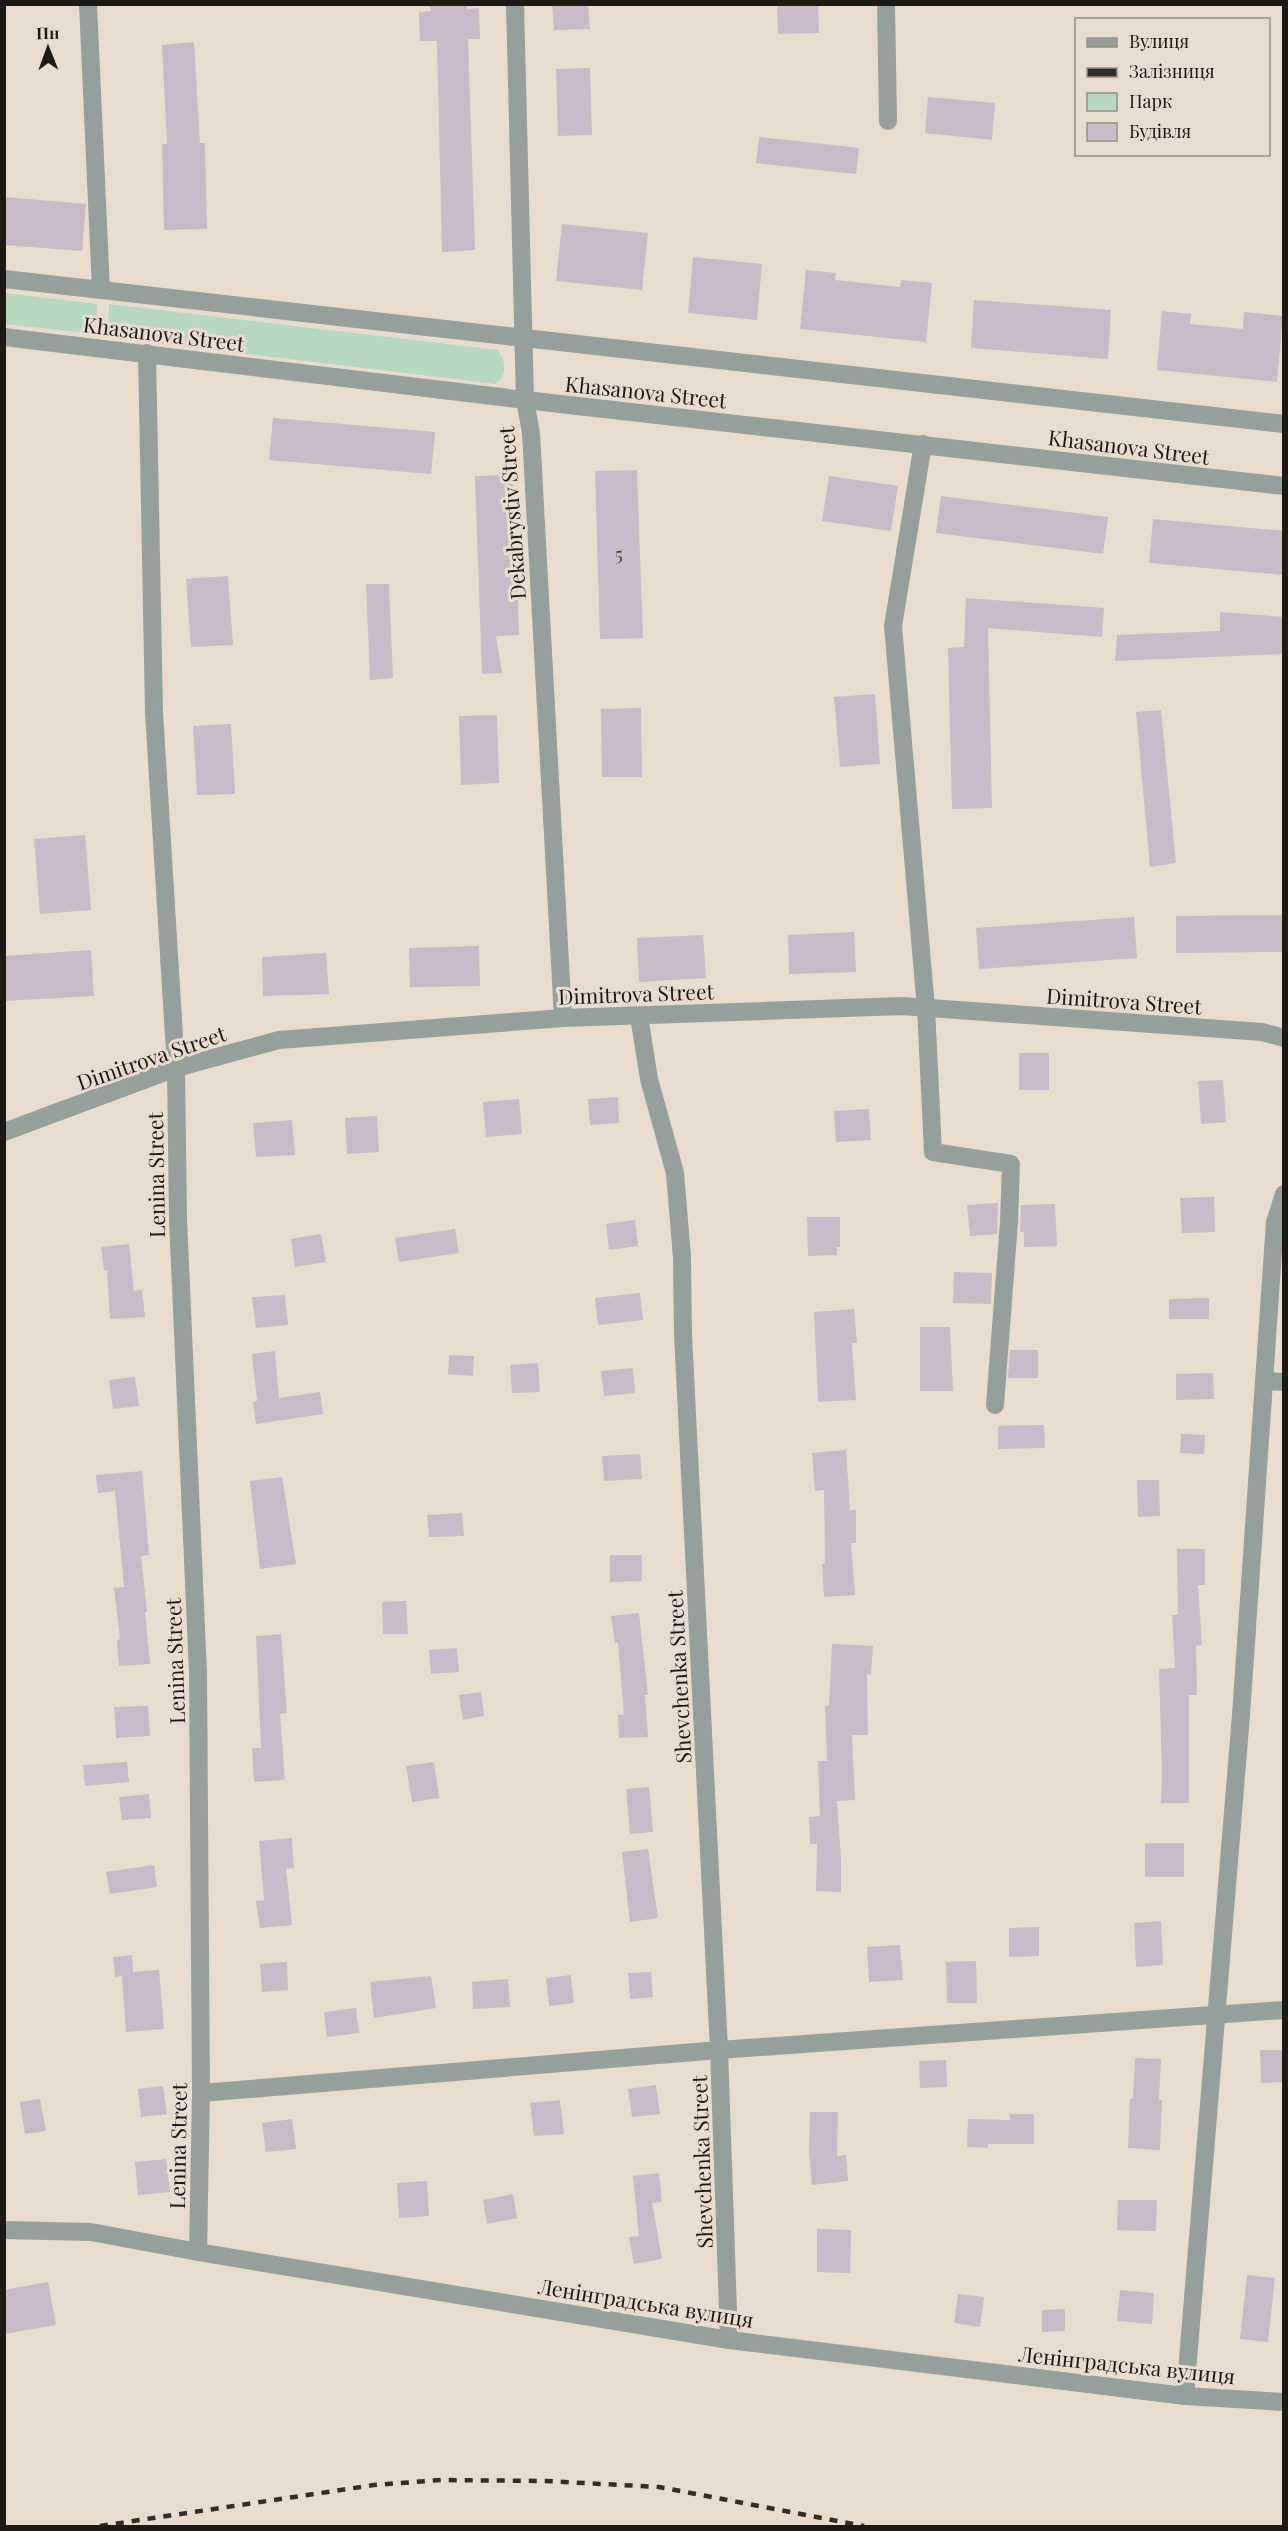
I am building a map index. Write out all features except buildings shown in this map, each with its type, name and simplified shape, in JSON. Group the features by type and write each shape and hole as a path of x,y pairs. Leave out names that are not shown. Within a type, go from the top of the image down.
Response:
{"street":[{"path":"88,4 101,290"},
{"name":"Dekabrystiv Street","path":"515,4 525,400 531,443 563,1018"},
{"path":"886,4 888,121"},
{"name":"Khasanova Street","path":"4,279 1284,424"},
{"name":"Khasanova Street","path":"4,337 525,400 1284,486"},
{"name":"Lenina Street","path":"147,353 154,711 176,1068 178,1219 198,1672 201,2093 198,2252"},
{"path":"923,444 893,626 926,1008 933,1152 1011,1164 1009,1222 994,1405"},
{"name":"Dimitrova Street","path":"4,1132 176,1068 279,1040 563,1018 902,1006 1262,1032 1284,1038"},
{"name":"Shevchenka Street","path":"639,1016 649,1079 675,1173 681,1247 720,2050 729,2340"},
{"path":"1185,2396 1219,2013 1275,1222 1284,1194"},
{"path":"1264,1381 1284,1382"},
{"path":"201,2093 720,2050 1284,2010"},
{"name":"Ленінградська вулиця","path":"4,2230 90,2232 729,2340 1185,2396 1284,2402"}],"green space":[{"path":"5,293 97,304 95,334 5,324"},
{"path":"109,304 498,350 504,363 504,371 496,384 108,337"}],"railway":[{"path":"100,2526 374,2485 441,2480 546,2481 659,2487 864,2526"}]}
